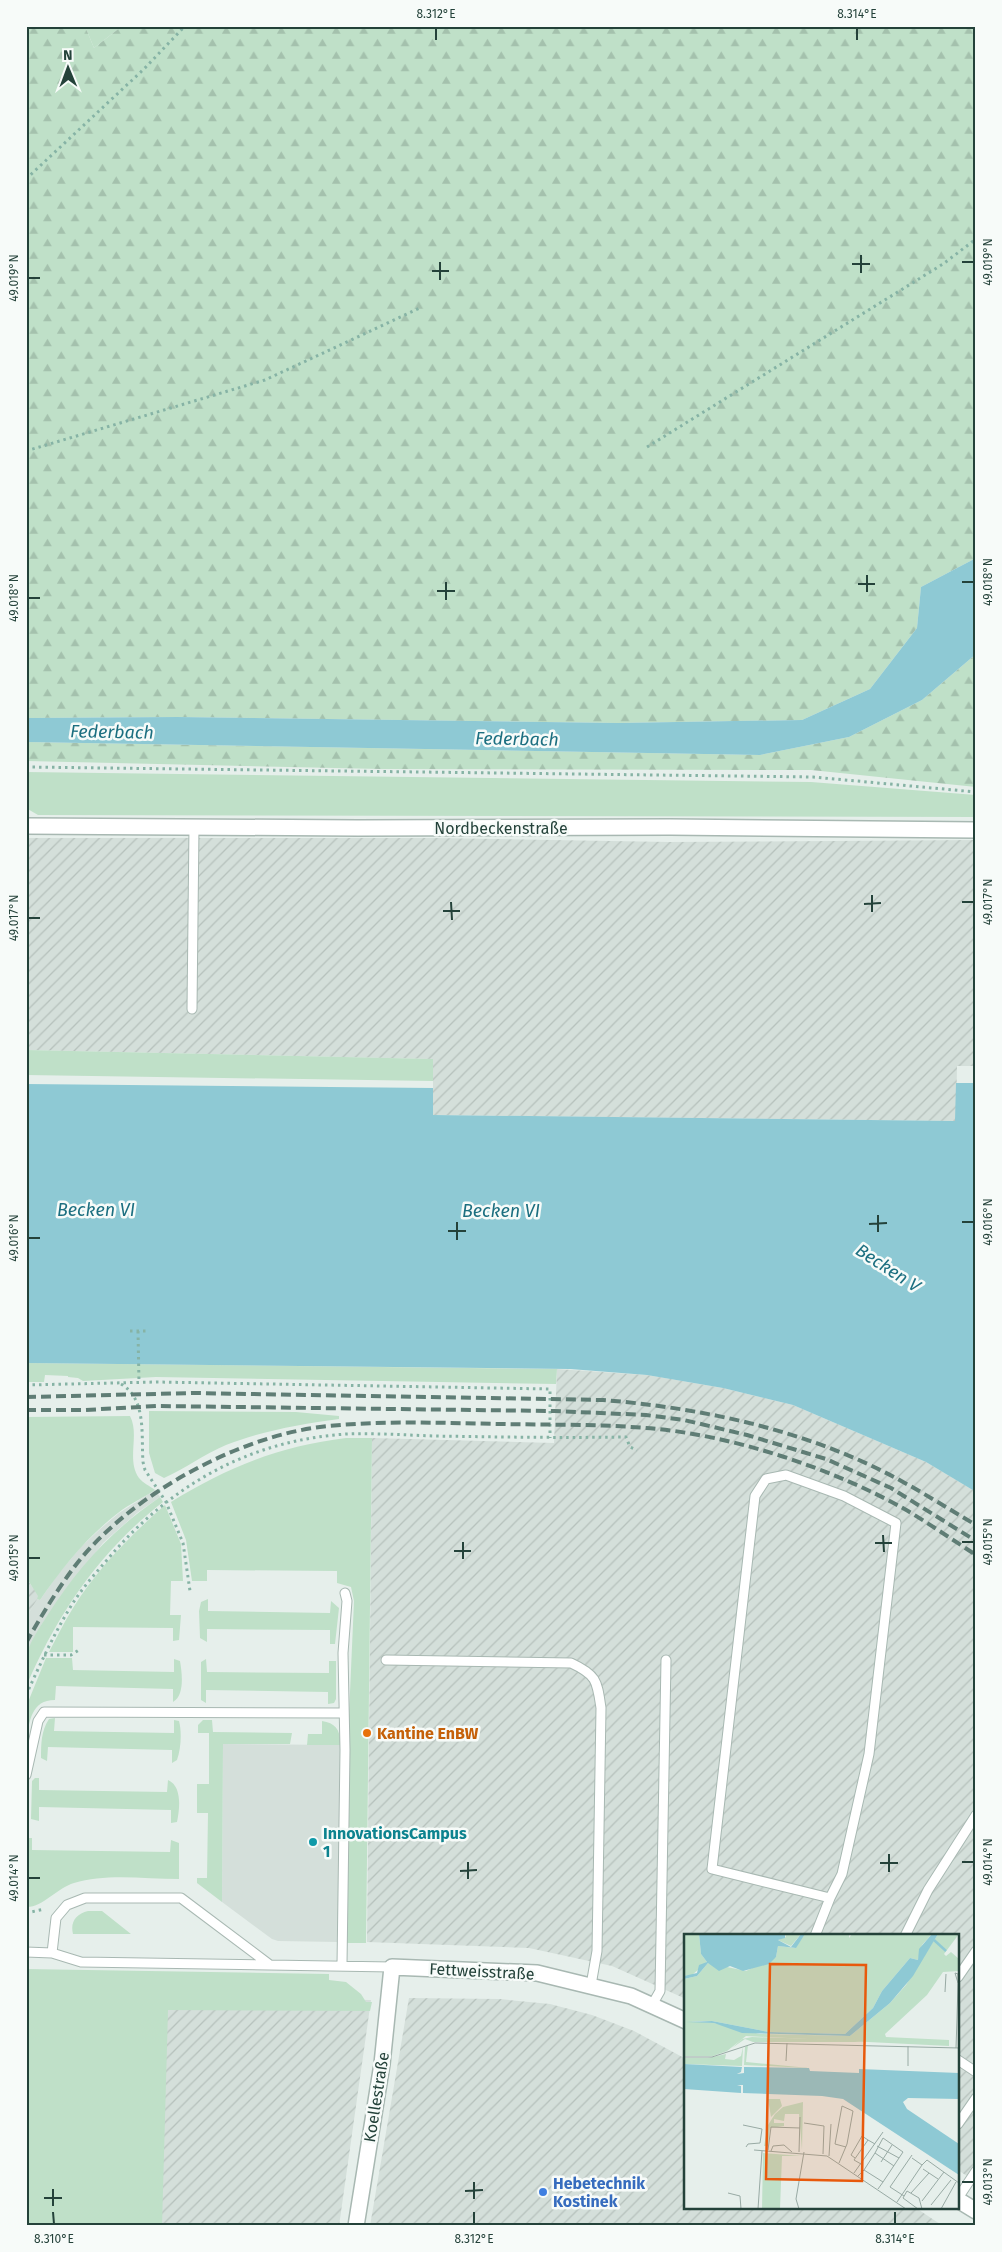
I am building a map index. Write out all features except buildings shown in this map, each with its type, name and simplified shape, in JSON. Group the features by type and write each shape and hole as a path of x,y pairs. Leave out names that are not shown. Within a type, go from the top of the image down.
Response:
{"street":[{"name":"Nordbeckenstraße","path":"26,826 670,827 976,830"},
{"name":"Fettweisstraße","path":"392,1967 537,1973 631,1996 684,2020"},
{"name":"Koellestraße","path":"356,2226 382,2064 392,1967"},
{"path":"960,2200 976,2212"}],"lane":[{"path":"192,1009 194,826"},
{"path":"817,1934 830,1898 842,1874 869,1754 896,1523 844,1496 786,1475 766,1479 755,1496 712,1869 830,1898"},
{"path":"342,1965 345,1750 343,1653 347,1601 344,1593"},
{"path":"386,1660 571,1663 586,1670 597,1683 601,1708 597,1941 591,1985"},
{"path":"652,2005 660,1991 666,1660"},
{"path":"26,1775 38,1721 44,1712 343,1713"},
{"path":"906,1934 928,1890 976,1814"},
{"path":"52,1953 56,1918 67,1905 85,1898 182,1898 271,1965"},
{"path":"960,1974 976,1951"},
{"name":"Fettweisstraße","path":"26,1952 52,1953 81,1962 392,1967"},
{"path":"960,2061 976,2072"},
{"path":"960,2121 976,2098"},
{"path":"960,2196 976,2170"}],"path":[{"path":"26,179 144,69 185,26"},
{"path":"647,447 943,264 976,238"},
{"path":"26,451 265,380 422,307"},
{"path":"26,767 813,777 976,792"},
{"path":"130,1331 146,1331"},
{"path":"138,1331 139,1383"},
{"path":"120,1383 132,1394 139,1407 143,1462 166,1502 183,1543 190,1591"},
{"path":"26,1385 139,1383 550,1389 550,1438"},
{"path":"26,1695 68,1609 90,1579 138,1526 166,1502 203,1476 251,1453 316,1438 347,1434 626,1438 630,1447 637,1450"},
{"path":"44,1655 71,1655 79,1650"}],"shaded area":[{"path":"26,838 436,838 669,842 976,840 976,1066 957,1066 956,1121 433,1115 433,1059 26,1050"},
{"path":"557,1369 647,1375 723,1388 793,1405 926,1462 976,1492 976,2182 960,2171 960,1934 684,1934 684,1998 612,1966 529,1948 367,1942 372,1438 554,1443"},
{"path":"155,1490 160,1497 137,1513 103,1543 42,1624 26,1655 26,1618 37,1599 40,1600 58,1574 81,1547 100,1529 119,1513"},
{"path":"26,1578 39,1596 26,1618"},
{"path":"223,1744 340,1745 338,1942 278,1941 272,1939 222,1902"},
{"path":"159,1998 371,2000 339,2226 157,2226"},
{"path":"409,1998 499,1999 550,2004 592,2015 634,2031 684,2058 684,2210 919,2210 943,2226 370,2226"}],"green space":[{"path":"26,26 85,26 94,48 122,26 976,26 976,558 921,587 917,628 870,689 802,720 618,723 177,717 26,718"},
{"path":"85,26 122,26 94,48"},
{"path":"976,654 976,787 811,770 381,769 26,761 26,742 760,755 849,737 922,700"},
{"path":"26,772 811,782 976,795 976,817 38,815 26,808"},
{"path":"26,1050 433,1059 433,1081 26,1075"},
{"path":"26,1363 557,1369 556,1384 156,1377 83,1381 68,1376 45,1375 44,1382 26,1382"},
{"path":"149,1411 296,1412 339,1416 339,1419 310,1423 240,1440 218,1449 164,1478 155,1473 149,1453"},
{"path":"130,1416 134,1431 133,1455 135,1471 141,1480 155,1490 122,1510 96,1532 66,1565 40,1600 37,1599 38,1596 26,1577 26,1417"},
{"path":"346,1438 372,1438 366,1943 347,1943 349,1715 354,1601 351,1587 337,1583 337,1571 207,1570 207,1581 192,1581 186,1540 171,1502 213,1478 255,1460 299,1446"},
{"path":"160,1497 163,1502 119,1541 82,1586 52,1634 26,1687 27,1653 33,1638 59,1598 84,1565 111,1536"},
{"path":"165,1505 181,1544 183,1581 171,1581 170,1615 181,1615 179,1640 173,1641 173,1628 73,1627 73,1652 49,1652 82,1594 104,1566 127,1540"},
{"path":"208,1599 208,1611 330,1613 331,1601 339,1608 335,1644 330,1644 330,1630 207,1629 207,1642 200,1638 199,1611 201,1602"},
{"path":"46,1658 72,1658 73,1670 174,1672 174,1659 180,1661 181,1689 177,1699 173,1702 173,1689 56,1686 55,1700 41,1704 33,1713 26,1740 26,1707"},
{"path":"206,1659 207,1672 329,1673 329,1661 336,1661 336,1699 334,1703 328,1704 328,1692 206,1690 206,1703 201,1700 201,1662"},
{"path":"55,1718 54,1731 174,1733 174,1720 179,1721 181,1740 177,1760 172,1763 172,1750 48,1747 47,1761 41,1758 42,1738 44,1728 49,1719"},
{"path":"203,1720 212,1720 213,1732 292,1733 290,1744 223,1744 222,1902 197,1883 197,1878 207,1878 208,1813 197,1813 197,1784 209,1784 209,1733 198,1733 198,1725"},
{"path":"322,1721 331,1724 337,1729 340,1736 340,1745 307,1745 308,1734 322,1734"},
{"path":"35,1778 39,1778 39,1790 167,1792 168,1780 173,1783 178,1792 179,1810 177,1822 171,1823 171,1810 39,1807 39,1821 31,1819 32,1781"},
{"path":"32,1838 32,1850 170,1852 171,1840 179,1843 179,1879 112,1877 86,1880 62,1889 38,1904 26,1907 26,1840"},
{"path":"88,1911 102,1911 131,1934 73,1934 73,1922 77,1916"},
{"path":"26,1969 329,1974 329,1980 346,1982 361,1994 366,2002 372,2002 370,2011 168,2010 162,2226 26,2226"}],"water":[{"name":"Federbach","path":"976,558 976,654 922,700 849,737 760,755 26,742 26,718 177,717 618,723 802,720 870,689 917,628 921,587"},
{"path":"956,1083 976,1083 976,1492 926,1462 793,1405 723,1388 647,1375 570,1369 26,1363 26,1084 433,1088 433,1115 955,1121"}],"railway":[{"path":"26,1397 194,1393 603,1400 641,1404 716,1415 789,1434 825,1446 894,1477 976,1525"},
{"path":"26,1410 85,1410 157,1406 554,1411 646,1415 684,1420 747,1435 826,1459 891,1488 976,1541"},
{"path":"26,1643 49,1603 75,1566 97,1541 153,1495 185,1475 253,1444 287,1433 320,1427 366,1423 610,1426 646,1428 712,1438 781,1456 848,1481 908,1511 976,1555"}],"place":[{"name":"Kantine EnBW","path":"367,1733"},
{"name":"InnovationsCampus 1","path":"313,1842"},
{"name":"Hebetechnik Kostinek","path":"543,2192"}],"water label":[{"name":"Becken VI","path":"96,1210"},
{"name":"Becken VI","path":"501,1211"},
{"name":"Becken V","path":"888,1268"}]}
